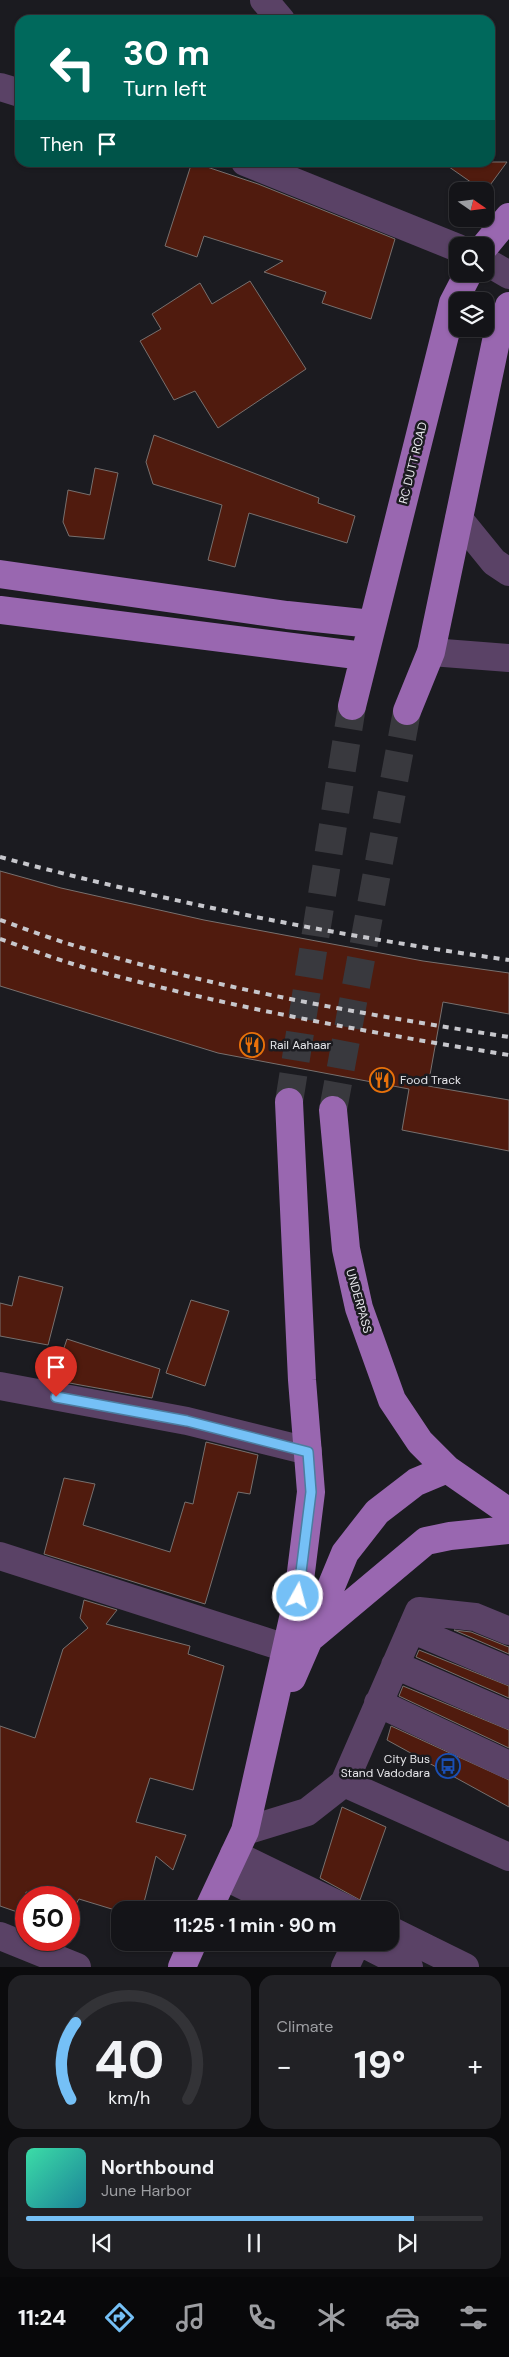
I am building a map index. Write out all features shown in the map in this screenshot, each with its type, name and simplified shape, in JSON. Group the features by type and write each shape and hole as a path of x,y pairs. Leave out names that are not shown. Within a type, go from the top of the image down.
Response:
{"main road":[{"path":"492,237 509,217"},
{"name":"RC DUTT ROAD","path":"364,656 453,304 464,282"},
{"path":"407,711 431,652 496,341 509,306"},
{"path":"352,706 364,656 9,611 11,576 287,615 372,624"},
{"path":"289,1102 302,1380 311,1492 298,1596 298,1644"},
{"name":"UNDERPASS","path":"333,1110 346,1250 358,1308 392,1400 420,1442 447,1469 509,1512"},
{"path":"212,1901 234,1854 265,1739 298,1644 345,1553 377,1512 416,1482 447,1469"},
{"path":"298,1644 426,1541 450,1536 509,1530"},
{"path":"182,1967 189,1951"}],"street":[{"path":"264,0 277,15"},
{"path":"0,87 15,92"},
{"path":"257,167 449,244"},
{"path":"494,266 509,275"},
{"path":"459,520 494,562 509,572"},
{"path":"431,652 509,658"},
{"path":"0,1386 187,1421 308,1452"},
{"path":"0,1556 298,1644"},
{"path":"234,1854 307,1812 344,1783 420,1612 475,1617 509,1631"},
{"path":"411,1629 509,1671"},
{"path":"395,1665 509,1715"},
{"path":"378,1703 509,1765"},
{"path":"344,1783 509,1857"},
{"path":"234,1854 284,1901"},
{"path":"234,1854 331,1901"},
{"path":"399,1934 465,1967"},
{"path":"0,1936 77,1967"},
{"path":"345,1967 353,1951"},
{"path":"377,1951 410,1967"}],"building":[{"path":"495,162 507,162 492,182 471,182 449,167 495,167"},
{"path":"190,167 207,167 258,184 395,239 371,319 322,303 326,292 264,272 283,261 204,236 197,257 165,246"},
{"path":"250,281 306,369 218,428 195,391 174,400 140,341 161,329 152,314 200,283 212,304"},
{"path":"154,435 319,498 318,503 355,516 347,543 249,513 235,567 208,560 222,505 153,484 146,462"},
{"path":"95,468 118,473 104,539 69,536 63,522 68,490 90,495"},
{"path":"0,871 61,888 204,920 423,961 509,973 509,1014 443,1002 428,1086 509,1100 509,1151 402,1130 409,1089 218,1053 0,986"},
{"path":"19,1276 63,1287 48,1345 0,1336 0,1303 12,1306"},
{"path":"191,1300 229,1311 205,1386 166,1373"},
{"path":"67,1339 160,1369 152,1398 53,1380"},
{"path":"206,1442 258,1455 250,1494 238,1492 205,1604 44,1554 64,1478 95,1484 83,1525 170,1552 185,1502 193,1504"},
{"path":"84,1600 117,1610 106,1624 190,1646 188,1654 224,1666 193,1790 150,1778 136,1822 186,1835 173,1870 156,1856 144,1901 111,1901 111,1909 80,1899 80,1886 15,1886 15,1911 0,1906 0,1726 35,1738 63,1649 88,1628 80,1618"},
{"path":"454,1630 471,1632 509,1647 509,1654"},
{"path":"419,1650 509,1686 509,1698 416,1657"},
{"name":"City Bus Stand Vadodara","path":"403,1686 509,1730 509,1748 399,1696"},
{"name":"City Bus Stand Vadodara","path":"391,1726 509,1780 509,1807 387,1740"},
{"path":"342,1807 386,1827 360,1900 320,1878"}],"tunnel":[{"path":"289,1102 352,706"},
{"path":"333,1110 407,711"}],"railway":[{"path":"0,857 126,889 317,929 509,960"},
{"path":"0,920 75,946 190,977 402,1020 509,1037"},
{"path":"0,939 83,967 188,994 294,1017 509,1055"}],"place":[{"name":"Rail Aahaar","path":"252,1045"},
{"name":"Food Track","path":"382,1080"},
{"name":"City Bus Stand Vadodara","path":"448,1766"}],"route":[{"path":"56,1397 187,1421 308,1452 311,1492 298,1596"}]}
